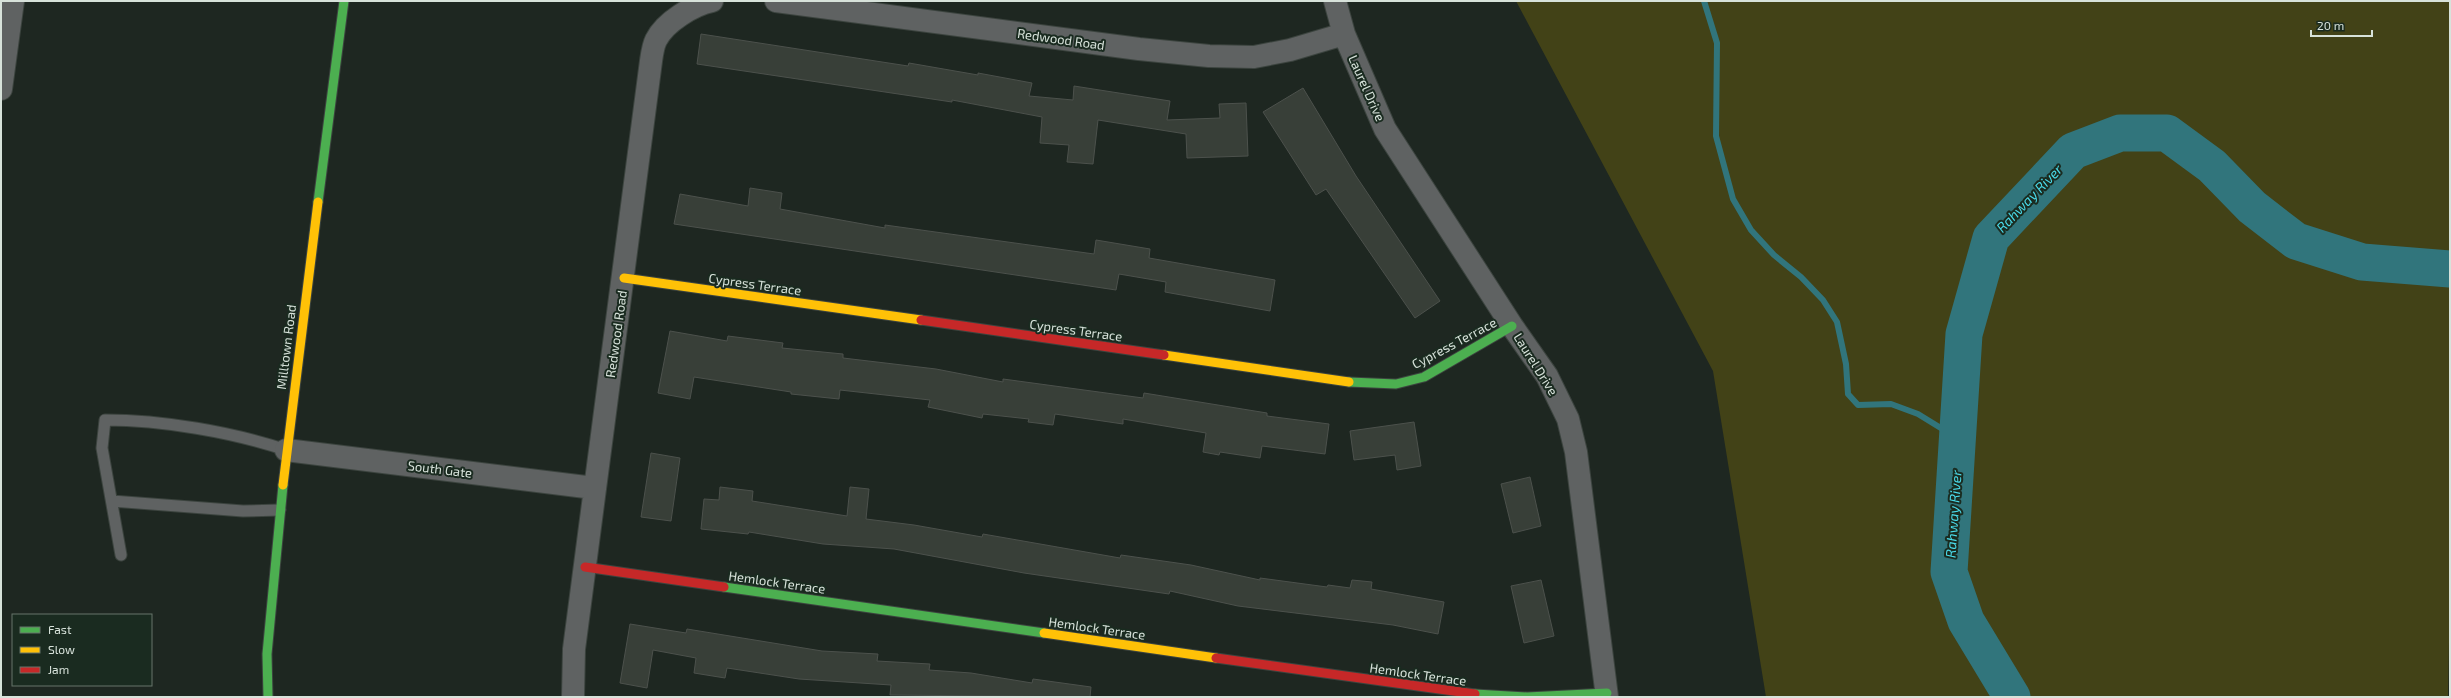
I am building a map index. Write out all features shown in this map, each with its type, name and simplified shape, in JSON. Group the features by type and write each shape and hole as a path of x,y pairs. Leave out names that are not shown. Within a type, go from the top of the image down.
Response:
{"street":[{"path":"1,89 13,1"},
{"name":"Milltown Road","path":"268,697 267,654 286,450 344,1"},
{"name":"Redwood Road","path":"573,697 574,649 594,488 624,278 650,61 656,39 671,23 688,11 712,1"},
{"name":"Redwood Road","path":"776,1 1131,48 1209,56 1254,57 1290,50 1344,34"},
{"name":"Laurel Drive","path":"1335,1 1344,34 1385,128 1512,326 1547,376 1568,419 1576,452 1607,695"},
{"name":"Cypress Terrace","path":"624,278 1366,384 1396,384 1424,377 1512,326"},
{"name":"South Gate","path":"286,450 594,488"},
{"name":"Hemlock Terrace","path":"585,567 1460,694 1527,697 1607,695"}],"lane":[{"path":"122,555 102,448 105,420 144,420 253,439 286,450"},
{"path":"112,501 243,511 280,510"}],"shaded area":[{"path":"1516,1 2450,1 2450,587 2448,697 1766,697 1713,371"}],"building":[{"path":"701,34 908,66 909,63 978,75 978,73 1032,83 1029,96 1073,100 1074,86 1170,101 1167,120 1220,118 1219,104 1246,103 1248,156 1187,158 1186,134 1098,120 1093,164 1067,162 1069,145 1040,143 1042,117 952,100 952,102 697,64"},
{"path":"1303,88 1356,176 1440,301 1415,318 1326,189 1316,195 1263,112"},
{"path":"750,188 782,193 780,209 885,228 885,225 1094,254 1096,240 1150,249 1149,258 1275,280 1270,311 1165,292 1166,282 1119,274 1116,290 674,224 680,194 748,206"},
{"path":"670,331 727,341 728,336 783,343 782,348 843,354 843,358 936,369 1003,382 1003,379 1143,398 1144,393 1267,413 1267,416 1329,424 1325,454 1262,446 1260,458 1220,452 1219,455 1203,452 1206,433 1123,419 1123,424 1055,414 1053,425 1028,422 1029,419 983,414 982,418 928,407 930,400 840,390 839,399 791,394 791,392 694,377 690,399 658,393"},
{"path":"1414,422 1421,466 1397,470 1395,455 1354,460 1350,431"},
{"path":"651,453 680,458 671,521 641,517"},
{"path":"1530,477 1541,526 1513,533 1501,484"},
{"path":"720,487 753,491 752,501 847,516 850,487 869,489 866,519 914,525 982,537 983,534 1120,558 1121,555 1191,565 1260,580 1260,578 1327,587 1328,585 1350,588 1352,580 1372,582 1371,589 1444,602 1438,634 1393,625 1238,606 1170,591 1169,594 1024,573 894,549 823,544 749,532 748,534 701,529 704,499 719,500"},
{"path":"1541,580 1554,636 1524,643 1511,586"},
{"path":"630,624 686,633 687,629 822,651 878,654 877,661 930,664 929,670 971,673 1032,683 1033,679 1091,687 1090,697 890,695 891,685 799,679 727,668 725,678 694,673 696,658 653,650 647,688 620,683"}],"waterway":[{"path":"1704,1 1717,43 1716,136 1733,199 1751,230 1774,255 1801,277 1823,300 1837,322 1846,364 1848,394 1858,405 1891,404 1918,414 1957,438"},
{"name":"Rahway River","path":"2012,697 1966,621 1949,572 1964,334 1991,238 2073,151 2120,133 2167,133 2212,166 2252,207 2296,241 2362,262 2450,269"}],"traffic: fast":[{"path":"318,202 344,1"},
{"path":"1349,382 1396,384 1424,377 1512,326"},
{"path":"268,697 267,654 283,485"},
{"path":"724,587 1044,633"},
{"path":"1475,694 1527,697 1607,693"}],"traffic: slow":[{"path":"283,485 318,202"},
{"path":"624,278 921,320"},
{"path":"1164,355 1349,382"},
{"path":"1044,633 1216,658"}],"traffic: jam":[{"path":"921,320 1164,355"},
{"path":"585,567 724,587"},
{"path":"1216,658 1475,694"}]}
